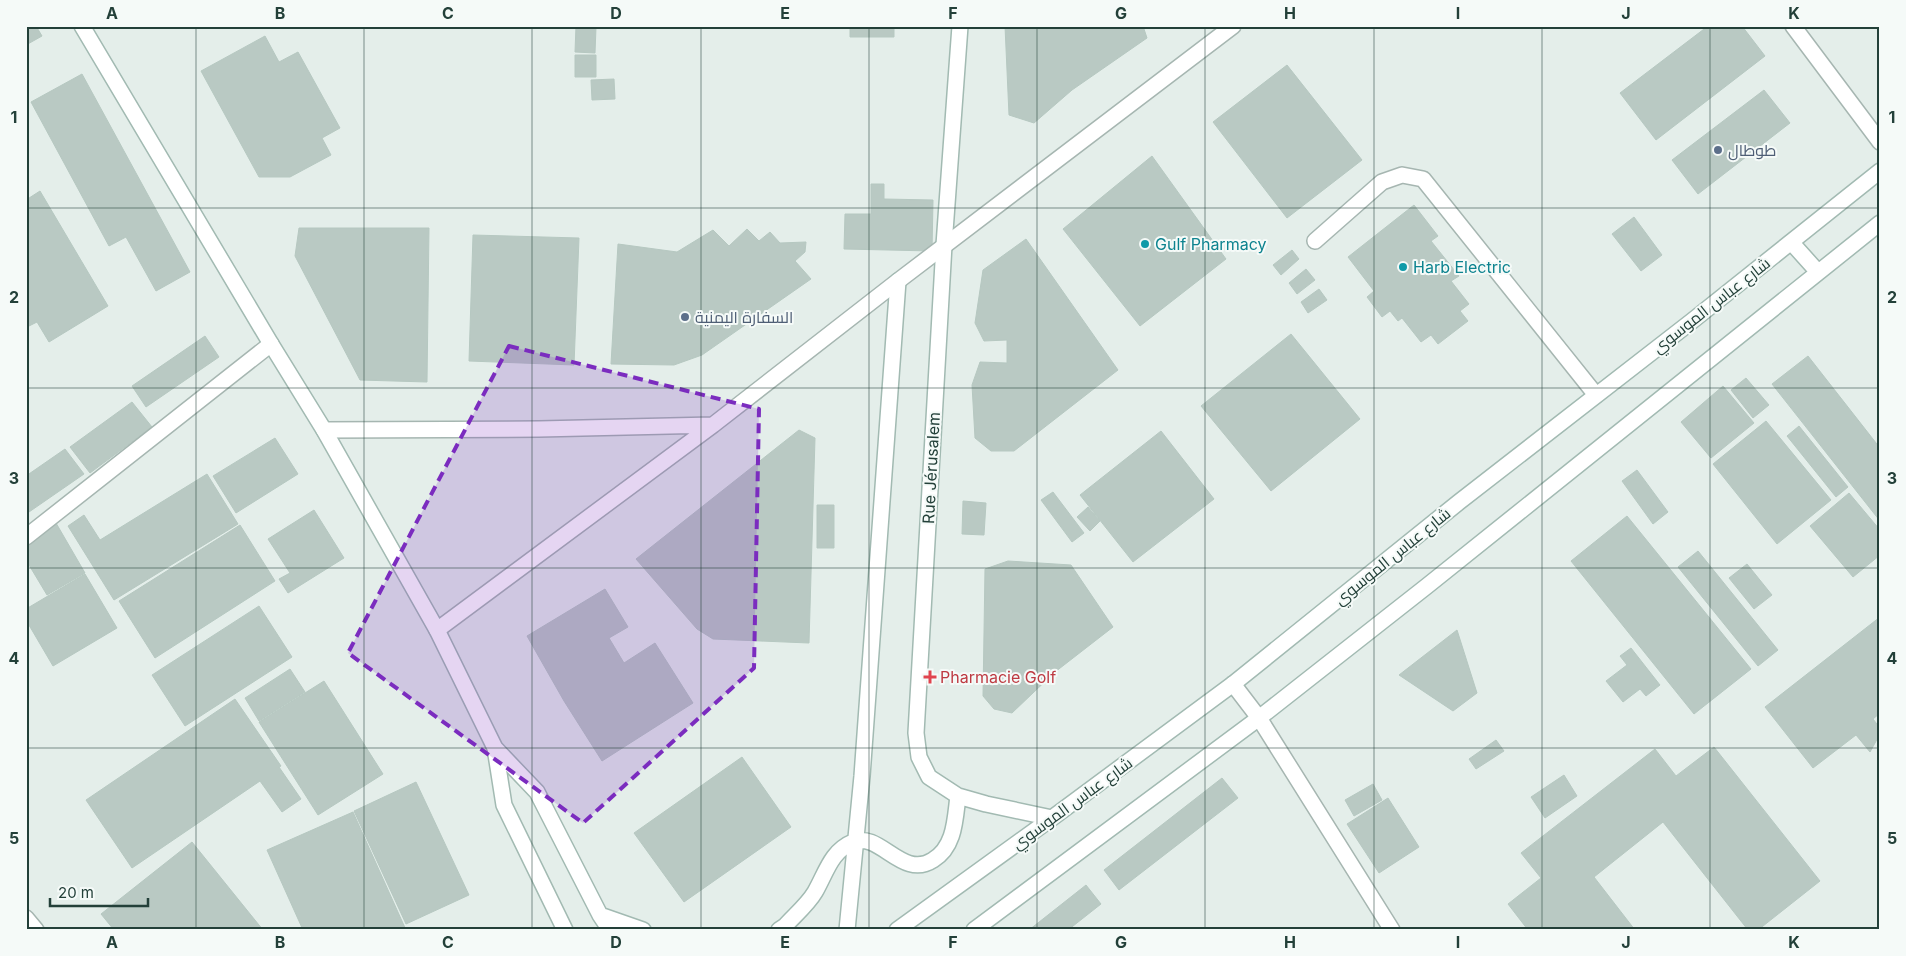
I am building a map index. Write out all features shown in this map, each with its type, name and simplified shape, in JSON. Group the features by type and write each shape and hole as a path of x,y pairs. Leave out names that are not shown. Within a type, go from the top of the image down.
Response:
{"street":[{"path":"82,26 324,430 437,630 495,748 504,805 565,930"},
{"name":"Rue Jérusalem","path":"960,26 944,246 916,733 919,757 929,777 958,796 1052,818"},
{"path":"437,630 713,425 898,280 1233,26"},
{"path":"1793,26 1880,142"},
{"name":"شارع عباس الموسوي","path":"896,930 1052,818 1233,684 1458,502 1880,171"},
{"path":"1315,241 1382,182 1402,175 1423,179 1596,395"},
{"path":"974,930 1259,718 1435,580 1817,271 1880,223"},
{"path":"1791,242 1817,271"},
{"path":"847,930 856,841 898,280"},
{"path":"26,537 271,344"},
{"path":"324,430 539,429 713,425"},
{"path":"1233,684 1259,718 1392,930"},
{"path":"495,748 537,792 600,915 610,930"},
{"path":"779,930 815,894 830,863 840,850 856,841 869,842 904,862 919,866 929,863 938,857 947,848 955,824 958,796"},
{"path":"600,915 643,930"},
{"path":"26,918 36,930"}],"highlighted area":[{"path":"509,346 759,409 754,668 583,823 348,653"}],"building":[{"path":"26,26 36,26 42,36 26,45"},
{"path":"576,26 596,27 595,53 575,52"},
{"path":"850,26 894,26 894,37 850,37"},
{"path":"1005,26 1143,26 1147,38 1072,90 1034,123 1009,115"},
{"path":"1708,26 1742,26 1765,56 1656,140 1620,93"},
{"path":"265,36 279,62 298,52 340,128 322,138 331,155 290,177 259,177 201,71"},
{"path":"575,55 596,55 596,77 575,77"},
{"path":"1287,65 1362,160 1287,218 1213,122"},
{"path":"82,74 190,272 156,291 126,237 109,246 31,102"},
{"path":"614,79 615,99 592,100 591,80"},
{"path":"1764,90 1790,123 1698,194 1672,160"},
{"name":"Gulf Pharmacy","path":"1152,156 1226,259 1140,326 1063,229"},
{"path":"871,184 884,184 884,199 933,200 932,251 844,249 845,214 871,214"},
{"path":"40,191 108,306 49,342 37,322 29,326 26,321 26,200"},
{"name":"Harb Electric","path":"1414,205 1438,236 1431,241 1459,276 1451,281 1469,304 1460,311 1468,321 1438,344 1431,335 1421,342 1402,318 1398,321 1390,311 1382,317 1367,297 1374,291 1348,257"},
{"path":"1634,217 1662,255 1641,271 1612,234"},
{"path":"299,228 429,228 427,382 360,380 295,256"},
{"name":"السفارة اليمنية","path":"747,229 759,241 770,232 780,243 806,242 805,252 795,261 811,279 702,355 674,365 611,364 618,244 677,252 713,230 729,246"},
{"path":"473,235 579,238 574,365 469,361"},
{"path":"1026,239 1118,370 1014,451 991,451 975,438 972,385 980,362 1007,363 1007,340 984,341 975,323 983,270"},
{"path":"1292,250 1299,259 1281,275 1273,265"},
{"path":"1306,269 1315,280 1297,294 1289,283"},
{"path":"1319,289 1327,300 1308,313 1301,302"},
{"path":"1291,334 1360,419 1271,491 1201,406"},
{"path":"205,336 219,357 146,407 132,386"},
{"path":"1808,356 1880,448 1880,521 1772,384"},
{"path":"1746,378 1769,405 1753,418 1731,390"},
{"path":"1723,386 1754,423 1711,458 1681,422"},
{"path":"132,402 152,427 90,473 70,447"},
{"path":"1766,421 1831,500 1777,544 1713,464"},
{"path":"1799,426 1848,487 1836,497 1787,436"},
{"path":"799,430 815,438 809,643 713,639 697,629 636,559"},
{"path":"1161,431 1214,499 1133,562 1080,495"},
{"path":"275,438 298,474 236,513 213,476"},
{"path":"65,449 84,474 29,512 26,508 26,476"},
{"path":"1637,470 1668,512 1653,524 1622,481"},
{"path":"207,474 238,524 114,600 68,526 84,515 100,540"},
{"path":"1053,492 1084,533 1072,542 1041,500"},
{"path":"1849,493 1880,530 1880,555 1853,577 1810,526"},
{"path":"963,501 986,503 984,535 962,534"},
{"path":"817,505 834,505 834,548 817,548"},
{"path":"1088,507 1100,521 1090,531 1077,517"},
{"path":"314,510 344,558 288,593 279,579 290,573 268,539"},
{"path":"1627,516 1751,669 1694,714 1571,561"},
{"path":"56,523 85,573 47,595 26,560 26,541"},
{"path":"240,525 275,581 155,658 119,601"},
{"path":"1698,551 1778,650 1758,666 1678,567"},
{"path":"1008,561 1071,565 1113,627 1055,672 1012,713 994,709 983,696 985,569"},
{"path":"1747,564 1772,595 1754,609 1729,578"},
{"path":"85,574 117,628 53,666 26,620 26,609"},
{"path":"605,589 628,627 609,638 624,663 655,643 693,703 602,761 564,701 527,636"},
{"path":"259,606 292,657 185,726 152,675"},
{"path":"1880,617 1880,713 1873,719 1880,728 1880,734 1870,752 1856,735 1813,768 1765,707"},
{"path":"1457,630 1477,693 1453,711 1399,675"},
{"path":"1631,648 1660,685 1646,696 1640,689 1623,702 1606,681 1627,665 1620,656"},
{"path":"290,669 305,692 259,721 245,698"},
{"path":"324,681 383,774 318,815 259,722"},
{"path":"235,699 301,799 282,812 260,781 132,868 86,800"},
{"path":"1496,740 1504,751 1476,769 1469,759"},
{"path":"1714,747 1820,881 1758,930 1748,930 1663,822 1594,877 1635,930 1528,930 1508,904 1541,878 1521,853 1655,749 1676,776"},
{"path":"742,757 791,827 684,902 634,833"},
{"path":"1564,775 1577,796 1545,818 1531,797"},
{"path":"1222,778 1238,798 1119,890 1104,870"},
{"path":"416,782 469,895 406,924 354,811"},
{"path":"1373,784 1382,800 1354,816 1345,800"},
{"path":"1388,798 1419,847 1379,873 1347,824"},
{"path":"353,812 406,930 303,930 267,850"},
{"path":"192,842 263,930 114,930 101,914"},
{"path":"1086,885 1101,904 1068,930 1029,930"}],"place":[{"name":"طوطال","path":"1718,150"},
{"name":"Gulf Pharmacy","path":"1145,244"},
{"name":"Harb Electric","path":"1403,267"},
{"name":"السفارة اليمنية","path":"685,317"},
{"name":"Pharmacie Golf","path":"930,677"}]}
